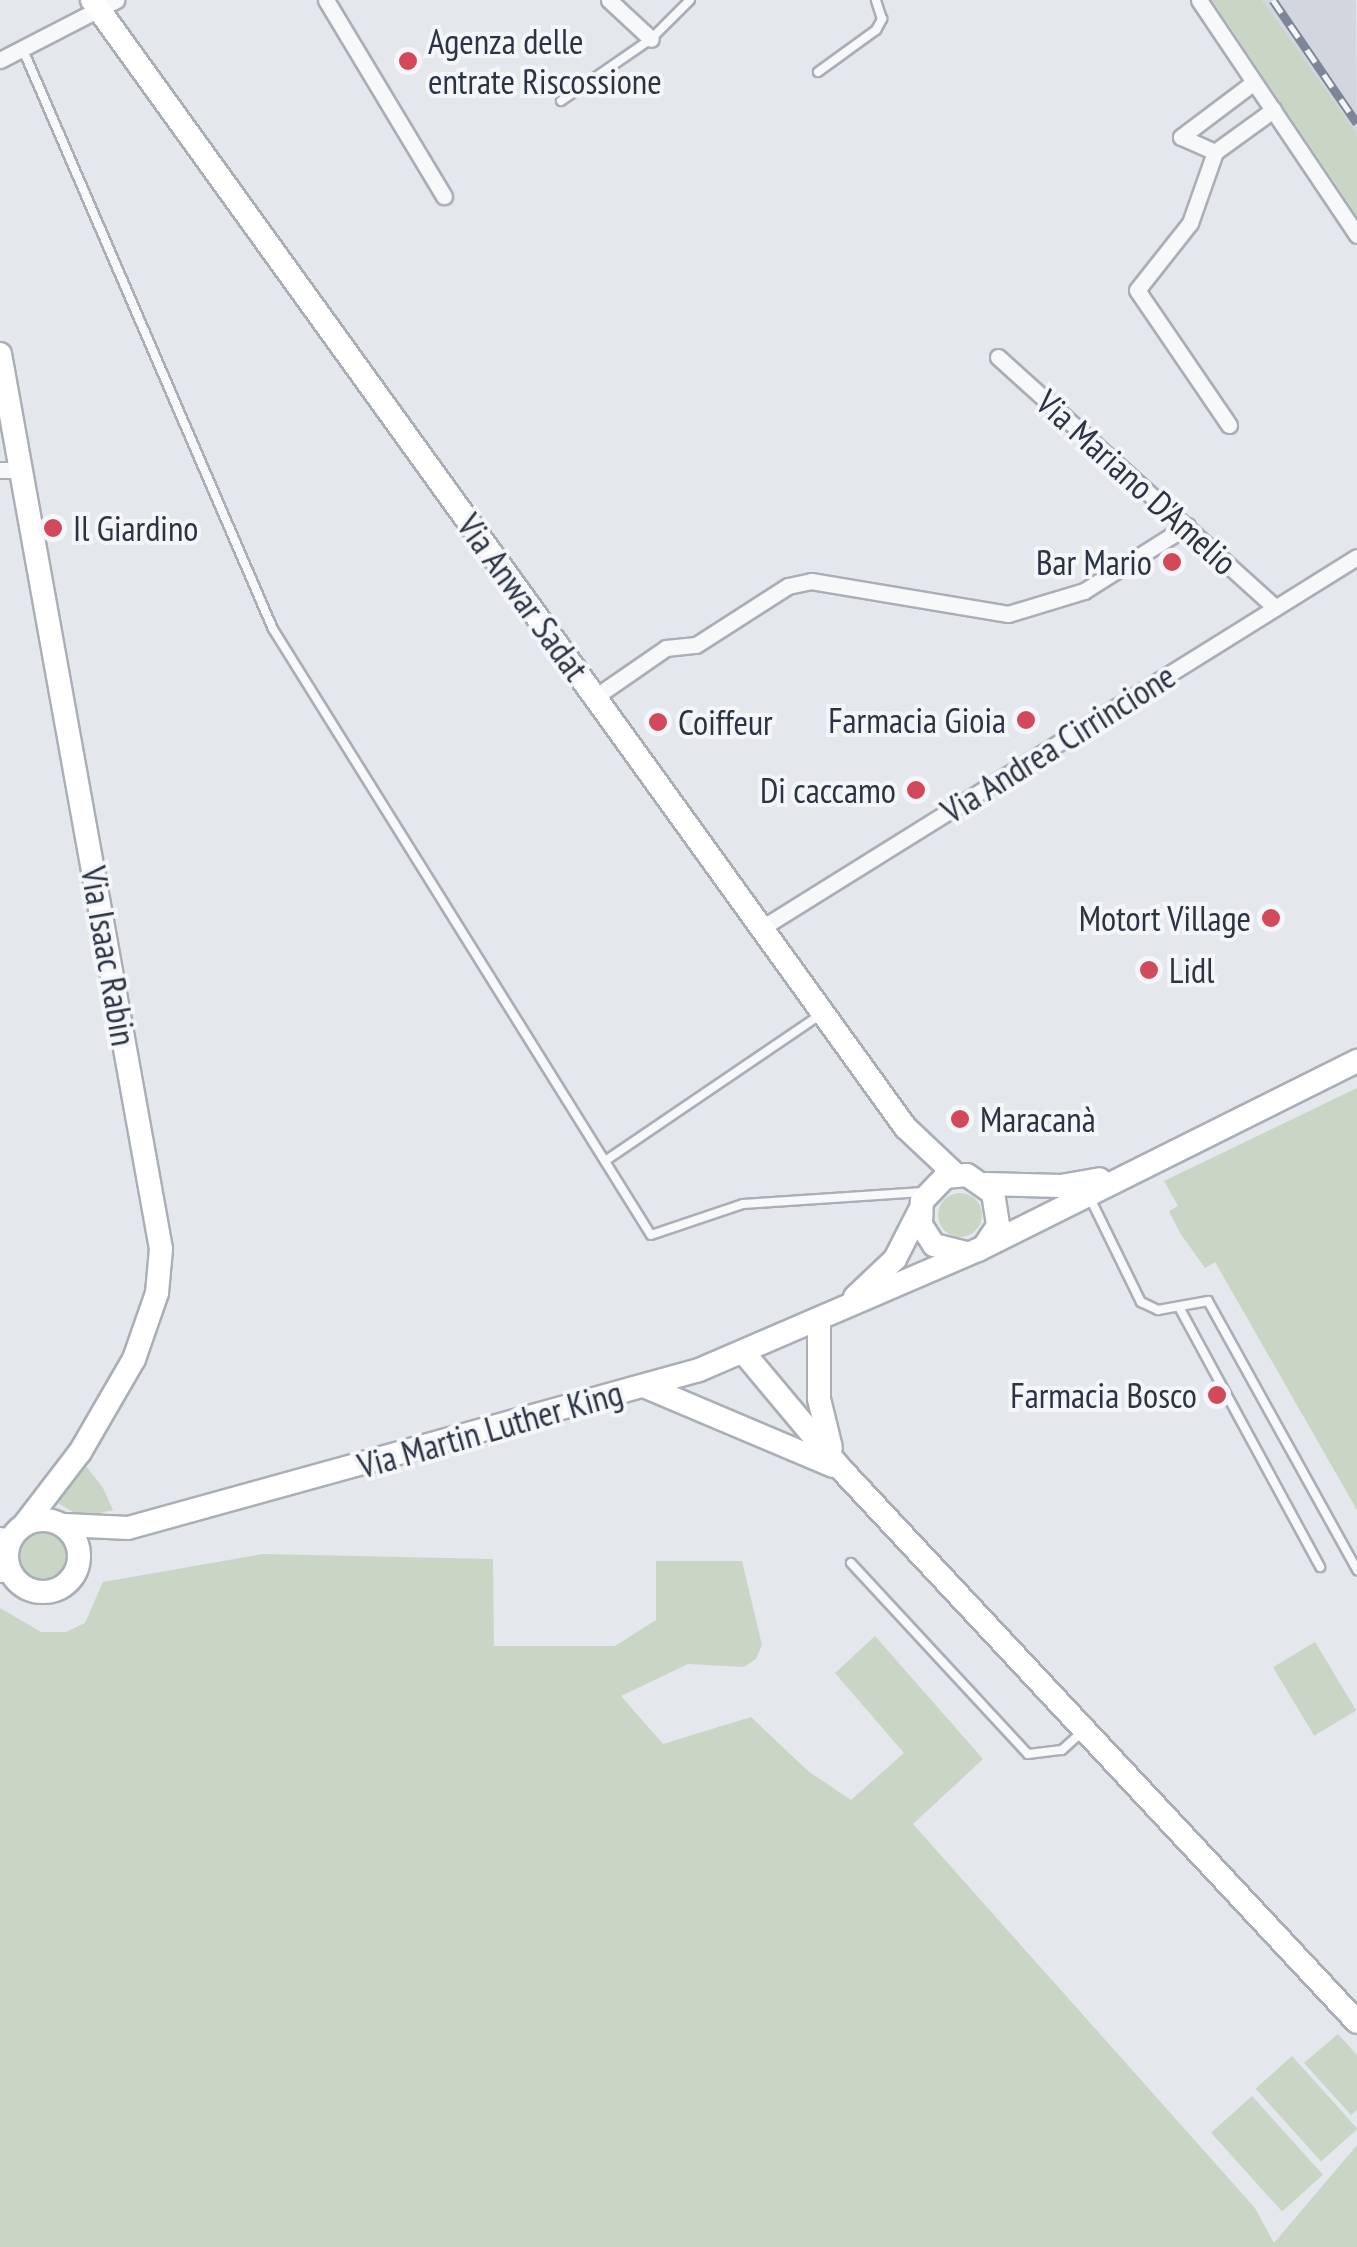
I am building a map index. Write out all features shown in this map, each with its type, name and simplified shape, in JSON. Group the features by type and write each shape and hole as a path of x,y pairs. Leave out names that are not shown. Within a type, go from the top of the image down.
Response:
{"street":[{"path":"326,0 444,196"},
{"path":"609,0 651,39"},
{"path":"1199,0 1357,235"},
{"path":"1,59 24,52 103,3"},
{"name":"Via Anwar Sadat","path":"103,3 821,1013 915,1140 956,1174"},
{"path":"1215,152 1180,137 1254,82"},
{"path":"1229,425 1137,290 1190,223 1215,152 1273,110"},
{"name":"Via Isaac Rabin","path":"0,354 11,470 161,1249 157,1293 134,1359 80,1452 7,1552"},
{"name":"Via Mariano D'Amelio","path":"998,356 1276,607"},
{"path":"595,697 666,648 696,645 788,586 811,581 1008,614 1084,591 1187,526"},
{"name":"Via Andrea Cirrincione","path":"760,928 1357,557"},
{"path":"845,1306 978,1248 1357,1061"},
{"path":"845,1306 895,1259 923,1202 956,1174 986,1184 1061,1186 1118,1176"},
{"path":"978,1248 1000,1214 986,1184"},
{"path":"923,1202 934,1245 978,1248"},
{"name":"Via Martin Luther King","path":"65,1526 128,1528 644,1386 744,1353 845,1306"},
{"path":"818,1319 822,1420 841,1469"},
{"path":"744,1353 841,1469 1357,2022"},
{"path":"644,1386 841,1469"},
{"path":"39,1520 65,1526 78,1543 79,1562 68,1582 48,1591 22,1586 7,1552 39,1520"},
{"name":"Via Martin Luther King","path":"79,1562 128,1528"}],"lane":[{"path":"561,101 651,39 690,0"},
{"path":"818,72 876,30 882,19 876,0"},
{"path":"24,52 273,629 652,1235 743,1204 923,1202"},
{"path":"605,1161 821,1013"},
{"path":"1088,1194 1141,1302 1158,1310 1208,1301 1357,1570"},
{"path":"1180,1307 1320,1567"},
{"path":"851,1563 1028,1754 1062,1750 1084,1730"}],"shaded area":[{"path":"1262,0 1356,0 1357,134 1317,81"}],"green space":[{"path":"1212,0 1262,0 1357,134 1357,216"},
{"path":"1357,1088 1357,1510 1215,1262 1205,1268 1180,1233 1169,1211 1178,1206 1164,1181"},
{"path":"960,1193 975,1200 982,1215 975,1230 960,1237 945,1230 938,1215 945,1200"},
{"path":"86,1466 113,1510 81,1517 58,1503"},
{"path":"44,1533 61,1540 68,1557 61,1574 44,1581 27,1574 20,1557 27,1540"},
{"path":"263,1554 493,1559 494,1646 615,1646 656,1620 656,1561 742,1561 762,1645 756,1659 744,1667 688,1664 621,1696 663,1744 751,1717 808,1771 851,1800 904,1753 835,1673 875,1636 983,1759 913,1824 1255,2208 1274,2243 1357,2145 1357,2247 0,2247 0,1608 41,1632 66,1632 85,1623 103,1582"},
{"path":"1315,1642 1356,1711 1314,1736 1273,1667"},
{"path":"1338,2034 1357,2055 1357,2110 1351,2115 1304,2063"},
{"path":"1292,2056 1357,2128 1321,2162 1256,2089"},
{"path":"1252,2096 1323,2175 1282,2212 1211,2133"}],"railway":[{"path":"1273,0 1357,123"}],"place":[{"name":"Agenza delle entrate Riscossione","path":"408,61"},
{"name":"Il Giardino","path":"53,528"},
{"name":"Bar Mario","path":"1172,562"},
{"name":"Farmacia Gioia","path":"1026,720"},
{"name":"Coiffeur","path":"658,722"},
{"name":"Di caccamo","path":"916,790"},
{"name":"Motort Village","path":"1271,918"},
{"name":"Lidl","path":"1149,970"},
{"name":"Maracanà","path":"960,1119"},
{"name":"Farmacia Bosco","path":"1217,1395"}]}
